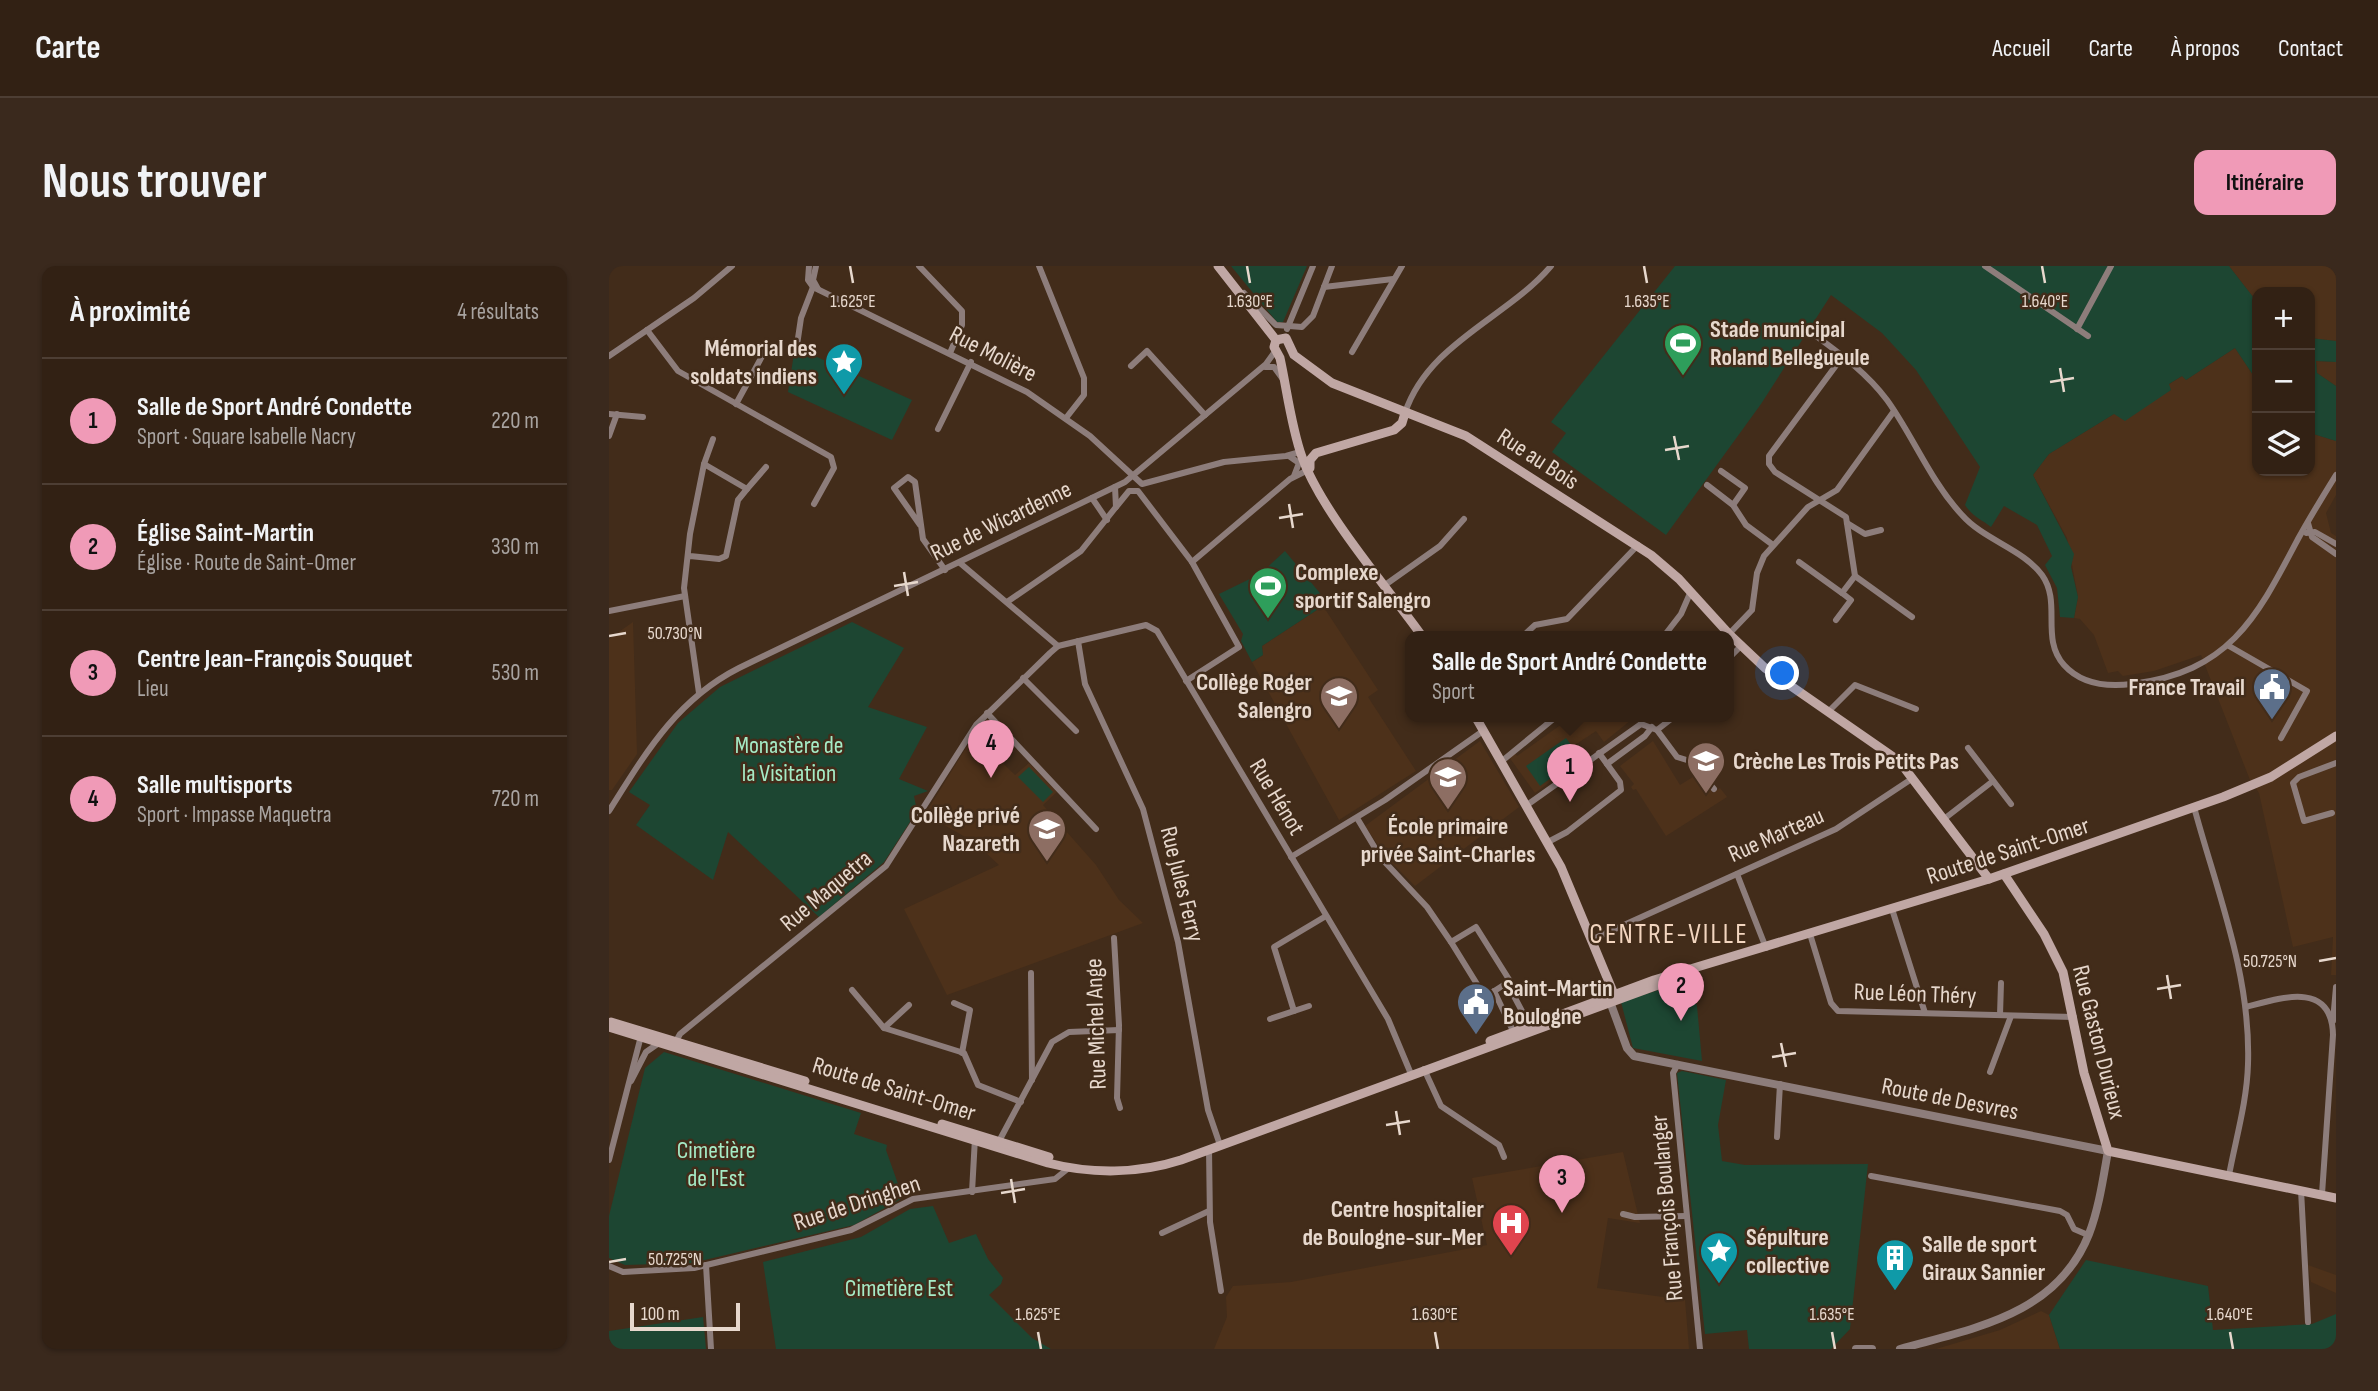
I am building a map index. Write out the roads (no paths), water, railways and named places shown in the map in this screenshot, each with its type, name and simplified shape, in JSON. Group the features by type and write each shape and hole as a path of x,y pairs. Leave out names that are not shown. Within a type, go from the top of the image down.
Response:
{"main road":[{"name":"Rue au Bois","path":"1217,266 1281,345 1332,383 1466,436 1638,545 1691,591 1726,631"},
{"path":"1281,345 1283,379 1300,447 1310,472 1332,510 1418,631"},
{"path":"1310,472 1310,460 1316,453 1394,430 1401,425 1405,413"},
{"name":"Rue au Bois","path":"1734,639 1786,684 1897,758 1989,879"},
{"path":"1478,722 1548,842 1593,939 1612,998"},
{"name":"Route de Saint-Omer","path":"609,1024 975,1137 1068,1169 1101,1170 1157,1166 1681,974 1989,879 2260,783 2336,736"},
{"name":"Rue Gaston Durieux","path":"2004,874 2059,961 2074,1017 2084,1073 2108,1151"},
{"name":"Route de Desvres","path":"2108,1151 2336,1197"}],"street":[{"path":"609,356 698,295 732,266"},
{"path":"809,266 808,280 815,288"},
{"path":"797,345 801,318 815,288 816,266"},
{"path":"919,266 962,311 962,325 950,353"},
{"path":"1039,266 1084,378 1084,395 1066,418"},
{"name":"Rue de Wicardenne","path":"609,811 653,740 699,693 739,668 960,563 1133,476 1260,369 1281,345 1313,266"},
{"path":"1226,276 1276,325 1287,328 1302,327 1310,322 1332,266"},
{"path":"1352,352 1402,266"},
{"path":"1405,413 1410,400 1440,359 1551,266"},
{"path":"1985,266 2088,336"},
{"path":"2077,329 2111,266"},
{"path":"1324,287 1393,279"},
{"name":"Rue Molière","path":"815,288 971,362 1027,392 1066,418 1133,476"},
{"path":"647,330 676,370 833,459 834,468 814,504"},
{"path":"1812,333 1867,377 1894,411 1946,494 1971,525 2031,564 2043,576 2051,596 2050,631 2054,651 2066,668 2084,680 2117,685 2154,680 2190,668 2229,646 2254,618 2336,475"},
{"path":"736,404 766,349"},
{"path":"1131,366 1147,351 1205,415"},
{"path":"1843,356 1768,458 1775,471 1846,517 1855,576 1912,617"},
{"path":"938,429 971,362"},
{"path":"1260,369 1275,367 1283,379"},
{"path":"1732,631 1752,610 1758,568 1773,545 1808,506 1837,490 1894,411"},
{"path":"609,436 613,414 643,417"},
{"path":"699,693 685,596 690,534 704,464 713,439"},
{"path":"1289,456 1300,447 1306,452 1316,453"},
{"path":"1133,476 1148,485 1224,462 1289,456 1297,458 1300,465 1290,479 1192,562"},
{"path":"704,464 747,489"},
{"path":"690,556 719,559 726,556 738,500 766,467"},
{"path":"1721,471 1745,488 1733,505"},
{"path":"1290,479 1310,472"},
{"path":"920,525 894,488 908,477 915,482 920,525 929,551 945,570"},
{"path":"1707,485 1733,505 1744,523 1773,545"},
{"path":"1115,487 1116,507"},
{"path":"1007,602 1081,551 1127,492 1137,491 1192,562 1239,647 1186,681"},
{"path":"1092,498 1107,520"},
{"path":"2317,508 2313,522 2317,533"},
{"path":"1385,585 1440,546 1464,519"},
{"path":"2308,521 2308,532 2321,545 2336,554"},
{"path":"1847,523 1865,534 1881,530"},
{"path":"2300,535 2317,533 2336,544"},
{"path":"2293,550 2304,541 2321,545"},
{"path":"1528,631 1535,625 1567,619 1638,545"},
{"path":"1799,562 1851,600 1836,620"},
{"path":"960,563 1058,646"},
{"path":"1842,593 1855,576"},
{"path":"1668,631 1681,614 1691,591"},
{"path":"609,611 685,596"},
{"name":"Rue Hénot","path":"1058,646 1129,627 1152,626 1388,1019 1411,1074"},
{"name":"Rue Jules Ferry","path":"1078,641 1087,688 1143,809 1178,942 1208,1110 1220,1144"},
{"name":"Rue Maquetra","path":"675,1044 886,866 956,754 987,713 1058,646"},
{"path":"1734,653 1741,646"},
{"path":"2229,646 2307,691 2281,738"},
{"path":"1023,678 1076,732"},
{"path":"1828,712 1855,685 1916,709"},
{"path":"987,713 1096,828"},
{"path":"1501,761 1550,722"},
{"path":"1607,764 1666,722"},
{"path":"1527,805 1635,726 1643,724 1655,729 1677,757 1690,761 1714,789"},
{"path":"1291,857 1357,818 1483,731"},
{"path":"1968,748 2011,804"},
{"path":"1548,842 1620,793 1621,784 1599,753"},
{"path":"2332,813 2304,821 2293,783 2297,778 2336,763"},
{"name":"Rue Marteau","path":"1593,939 1841,827 1913,778"},
{"path":"1944,819 1993,781"},
{"path":"2194,807 2238,962 2246,1007 2247,1079 2229,1175"},
{"path":"1357,818 1381,859 1427,907 1485,997 1510,981 1476,927 1451,942"},
{"path":"1737,874 1766,948"},
{"path":"1892,909 1925,1013"},
{"path":"1294,1011 1273,947 1326,916"},
{"name":"Rue Léon Théry","path":"1810,934 1836,1010 2074,1017"},
{"name":"Rue Michel Ange","path":"1114,938 1119,1030 1117,1095 1120,1108"},
{"path":"1031,973 1034,1027 1032,1085"},
{"path":"2000,1015 2001,983"},
{"path":"1507,984 1531,1028"},
{"path":"2322,1194 2336,987"},
{"path":"852,990 884,1028 962,1053 967,1056 978,1085 1021,1102"},
{"path":"1494,991 1515,1034"},
{"path":"2246,1007 2290,996 2307,997 2326,1010 2334,1027"},
{"name":"Route de Desvres","path":"1612,998 1631,1054 2108,1151"},
{"path":"954,1003 969,1010 962,1053"},
{"path":"884,1028 909,1005"},
{"path":"1270,1019 1309,1006"},
{"path":"1990,1072 2011,1016"},
{"path":"997,1144 1032,1085 1047,1049 1059,1037 1077,1031 1119,1030"},
{"path":"609,1160 639,1033"},
{"path":"627,1089 645,1054 658,1038"},
{"name":"Rue François Boulanger","path":"1678,1064 1673,1073 1700,1349"},
{"path":"1424,1069 1441,1106 1499,1145 1504,1157"},
{"path":"1777,1137 1780,1084"},
{"path":"611,1116 619,1118"},
{"path":"972,1192 975,1137"},
{"path":"1209,1149 1209,1211 1221,1291"},
{"path":"1900,1349 1994,1323 2029,1306 2071,1266 2088,1235 2108,1151"},
{"name":"Rue de Dringhen","path":"609,1266 627,1272 706,1265 841,1233 910,1200 1055,1179 1068,1169"},
{"path":"1871,1177 2060,1211 2068,1217 2074,1229 2088,1235"},
{"path":"2301,1190 2308,1322"},
{"path":"1163,1233 1209,1211"},
{"path":"1623,1214 1635,1217 1686,1216"},
{"path":"706,1265 711,1349"},
{"path":"1856,1349 1871,1349"}],"place":[{"name":"Stade municipal Roland Bellegueule","path":"1683,377"},
{"name":"Mémorial des soldats indiens","path":"844,396"},
{"name":"Complexe sportif Salengro","path":"1268,620"},
{"name":"France Travail","path":"2272,721"},
{"name":"Collège Roger Salengro","path":"1339,730"},
{"name":"Salle multisports","path":"991,778"},
{"name":"Crèche Les Trois Petits Pas","path":"1706,795"},
{"name":"Salle de Sport André Condette","path":"1570,802"},
{"name":"École primaire privée Saint-Charles","path":"1448,811"},
{"name":"Collège privé Nazareth","path":"1047,863"},
{"name":"Église Saint-Martin","path":"1681,1021"},
{"name":"Saint-Martin Boulogne","path":"1476,1036"},
{"name":"Centre Jean-François Souquet","path":"1562,1213"},
{"name":"Centre hospitalier de Boulogne-sur-Mer","path":"1511,1257"},
{"name":"Sépulture collective","path":"1719,1285"},
{"name":"Salle de sport Giraux Sannier","path":"1895,1292"}],"district":[{"name":"CENTRE-VILLE","path":"1669,934"}],"park label":[{"name":"Monastère de la Visitation","path":"789,759"},
{"name":"Cimetière de l'Est","path":"716,1164"},
{"name":"Cimetière Est","path":"899,1288"}]}
